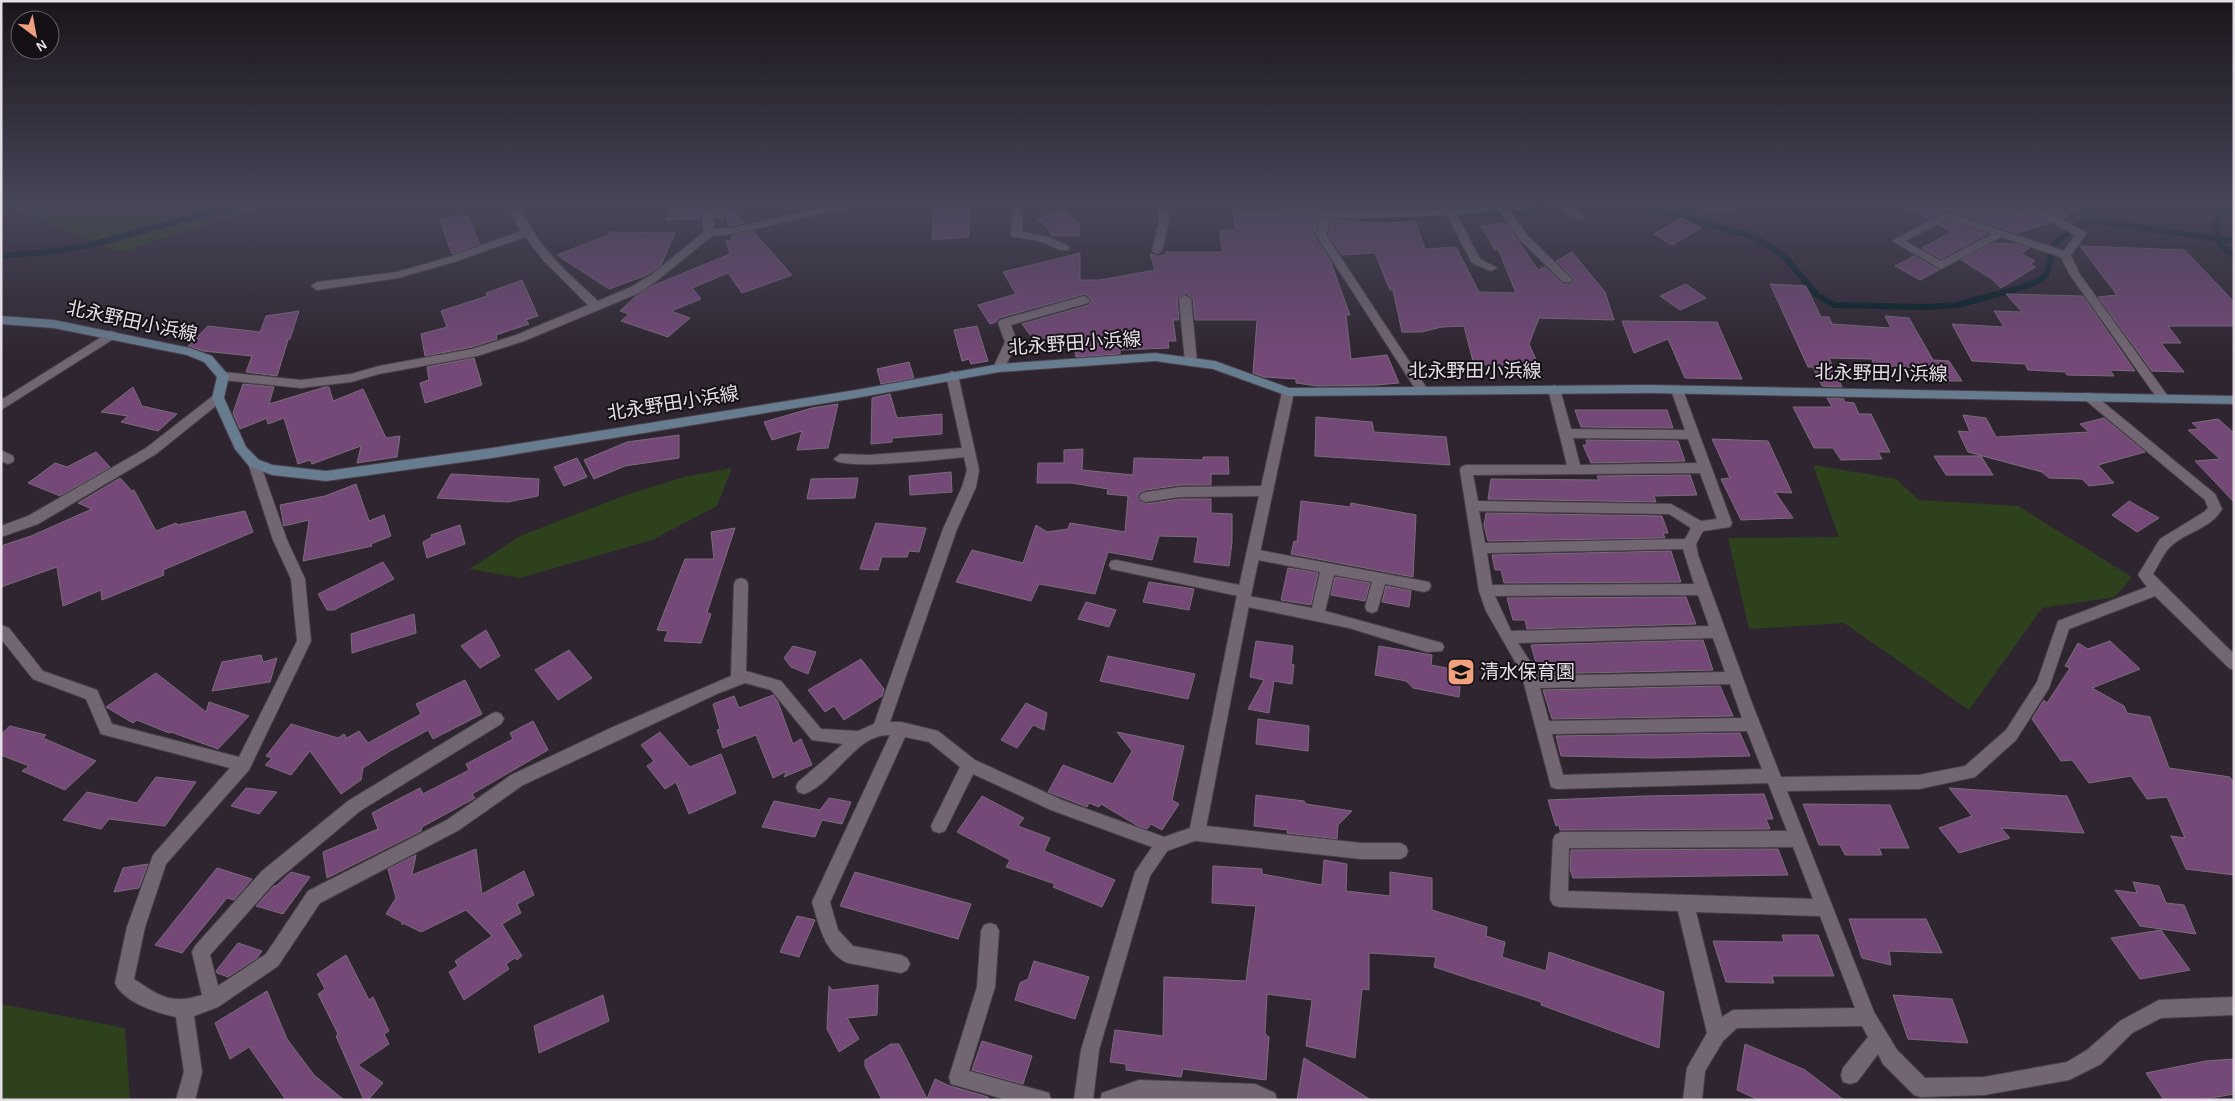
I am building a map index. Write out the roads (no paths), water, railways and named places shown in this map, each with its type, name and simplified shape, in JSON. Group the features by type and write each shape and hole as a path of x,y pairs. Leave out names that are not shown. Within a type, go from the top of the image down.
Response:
{"main road":[{"name":"北永野田小浜線","path":"1,320 54,324 199,355 208,359 223,376"},
{"name":"北永野田小浜線","path":"254,463 272,470 326,476 352,474 501,452 856,394 952,375 1000,368 1155,358 1214,365 1288,392 1554,389 1677,390 2234,400"},
{"path":"223,376 218,398 241,449 254,463"}],"street":[{"path":"317,286 398,275 466,254"},
{"path":"545,254 596,306"},
{"path":"223,376 301,384 351,378 379,370 473,353 520,338 635,290 655,277 683,254"},
{"path":"1334,254 1422,390"},
{"path":"1473,254 1476,261 1491,268"},
{"path":"1540,254 1567,280"},
{"path":"1921,254 1941,266 1962,254"},
{"path":"2066,255 2074,274 2090,298 2163,398"},
{"path":"1185,298 1191,362"},
{"path":"1000,368 1011,342 1004,323 1084,300"},
{"path":"1,406 111,335"},
{"path":"880,728 950,529 961,501 969,487 973,470 952,375"},
{"path":"1554,389 1575,470"},
{"path":"1472,506 1671,509 1699,526 1725,523 1677,390"},
{"path":"1197,833 1243,596 1288,392"},
{"path":"2088,396 2210,497 2215,509 2209,516 2165,543 2145,575 2234,664"},
{"path":"1,532 34,520 151,451 218,398"},
{"path":"1565,433 1693,435"},
{"path":"840,459 869,460 970,452"},
{"path":"254,463 280,540 298,579 304,641 244,764 159,860 136,927 124,983 154,1002 184,1010 212,1001 272,960 314,897 453,826 517,780 626,728 745,677 776,685 817,735 859,738"},
{"path":"1705,468 1466,470 1486,591 1491,607 1528,670 1557,782 1775,780 1919,782 1969,772 2011,735 2044,684 2063,625 2157,589"},
{"path":"1146,497 1180,492 1266,492"},
{"path":"1699,526 1689,544 1703,589 1752,724 1866,1016 1890,1057 1923,1094 1984,1086 2069,1070 2094,1057 2126,1027 2159,1009 2234,1006"},
{"path":"1479,548 1689,544"},
{"path":"1253,554 1424,586"},
{"path":"1116,565 1318,616 1350,622 1427,646 1437,647"},
{"path":"1318,616 1328,568"},
{"path":"1372,608 1380,578"},
{"path":"738,680 741,584"},
{"path":"1486,591 1703,589"},
{"path":"1,631 4,632 38,675 92,695 106,729 244,764"},
{"path":"1507,637 1719,632"},
{"path":"1531,682 1735,678"},
{"path":"212,1001 201,952 268,877 354,806 496,719"},
{"path":"1543,728 1752,724"},
{"path":"804,787 827,769 859,738 880,728 901,729 932,736 969,765 1057,806 1164,844"},
{"path":"901,729 820,902 831,935 848,954 901,964"},
{"path":"939,826 969,765"},
{"path":"1083,1100 1090,1050 1143,872 1164,844 1197,833 1361,851 1400,850"},
{"path":"1798,839 1561,840 1559,899 1825,908"},
{"path":"1685,903 1717,1035"},
{"path":"990,931 986,987 958,1077 1042,1100"},
{"path":"184,1010 193,1072 185,1100"},
{"path":"1692,1100 1696,1068 1717,1035 1733,1020 1866,1016"},
{"path":"1850,1075 1879,1038"},
{"path":"1109,1100 1139,1089 1255,1093 1268,1100"}],"waterway":[{"path":"1,256 19,254"},
{"path":"1781,254 1817,295 1834,305 1927,307 1957,305 2020,288 2038,281 2046,275 2051,254"}],"place":[{"name":"清水保育園","path":"1461,672"}]}
